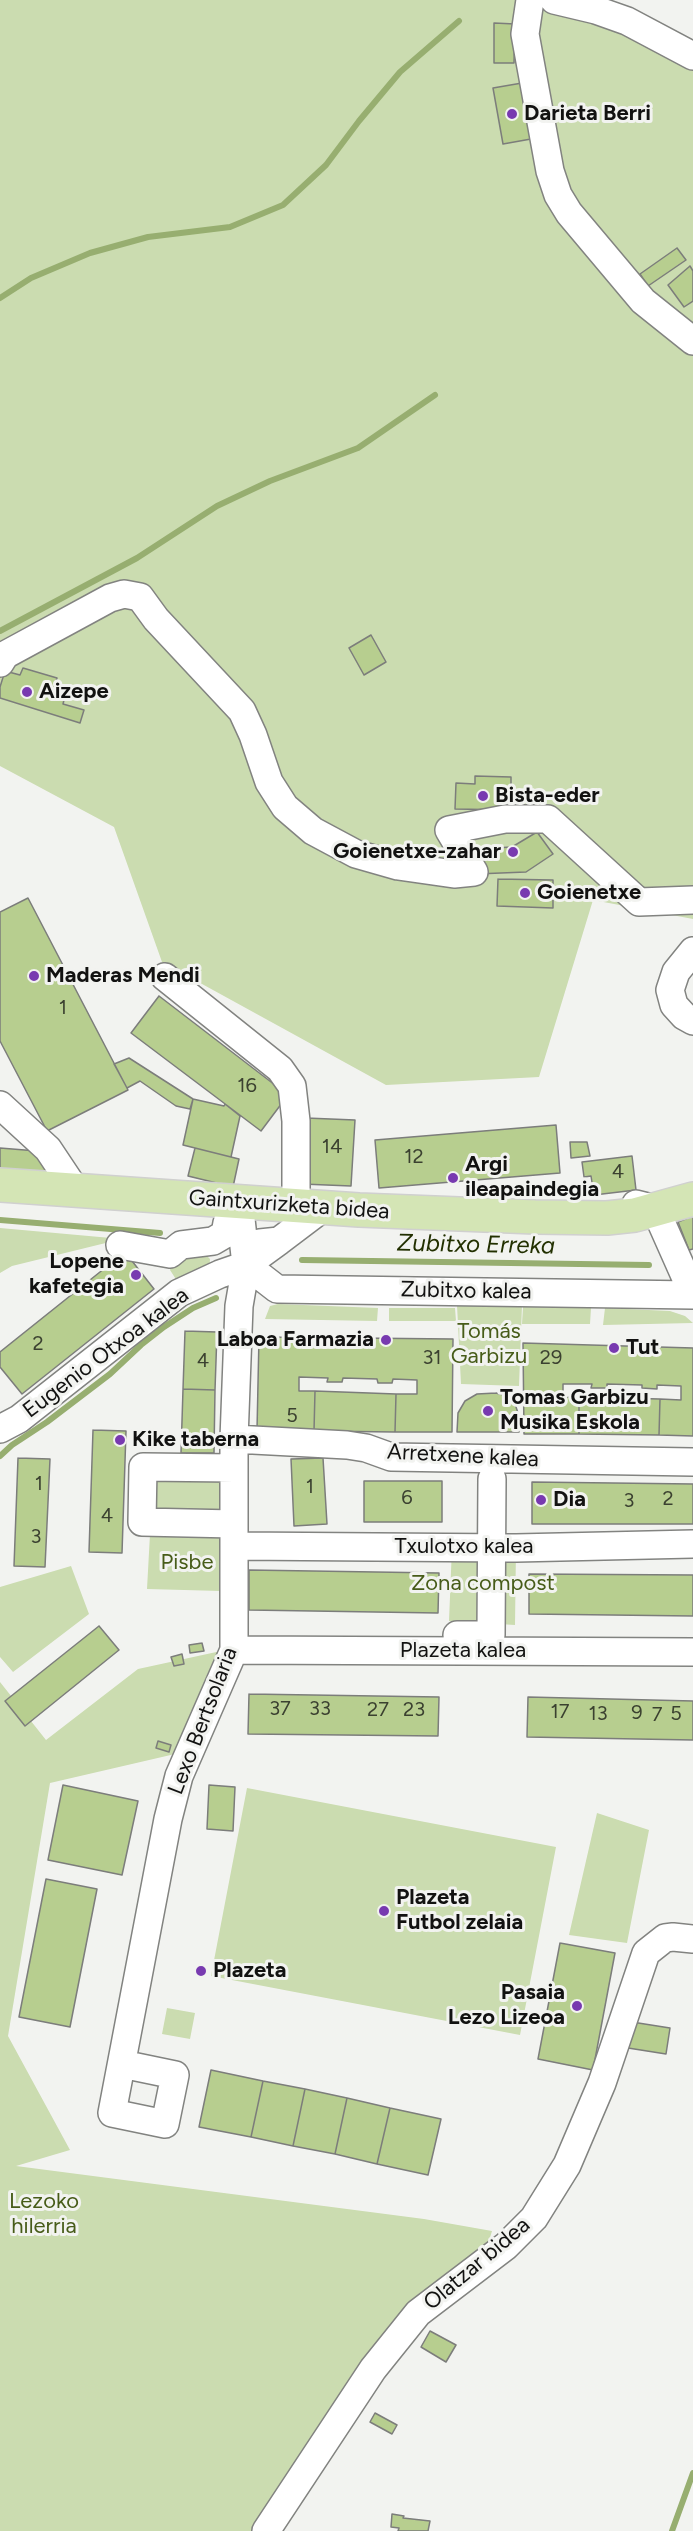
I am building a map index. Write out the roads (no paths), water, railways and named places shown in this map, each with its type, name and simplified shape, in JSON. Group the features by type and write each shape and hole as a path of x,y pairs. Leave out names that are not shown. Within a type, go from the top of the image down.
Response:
{"main road":[{"path":"643,1207 693,1182"},
{"name":"Gaintxurizketa bidea","path":"0,1185 76,1191 294,1218 607,1218 643,1207"},
{"path":"643,1207 693,1199"}],"street":[{"path":"530,0 525,34 550,171 558,195 569,213 643,301 693,341"},
{"path":"554,0 596,10 627,21 693,56"},
{"path":"0,663 5,655 110,598 124,594 140,597 156,619 242,711 269,782 285,807 313,831 356,855 398,866 454,874 474,872 449,830 505,819 548,819 639,902 693,900"},
{"path":"693,951 676,972 670,990 674,1005 684,1016 693,1021"},
{"path":"165,977 280,1069 292,1086 296,1121 294,1218"},
{"path":"0,1105 48,1149 76,1191"},
{"name":"Zubitxo kalea","path":"643,1207 693,1295"},
{"path":"120,1245 170,1254 181,1245 213,1242 225,1234 227,1222 240,1213"},
{"name":"Lexo Bertsolaria","path":"122,2064 161,1851 176,1787 234,1650 234,1439 239,1306 246,1265 240,1213"},
{"name":"Eugenio Otxoa kalea","path":"6,1417 179,1293 246,1265 294,1218"},
{"name":"Zubitxo kalea","path":"246,1265 278,1288 693,1295"},
{"name":"Arretxene kalea","path":"234,1439 347,1445 366,1448 391,1457 409,1458 693,1462"},
{"name":"Txulotxo kalea","path":"234,1468 143,1467 142,1522 234,1535 492,1548 693,1544"},
{"path":"447,1651 447,1635 491,1635 492,1479"},
{"name":"Plazeta kalea","path":"234,1650 693,1652"},
{"name":"Olatzar bidea","path":"266,2531 373,2369 418,2313 506,2246 534,2218 567,2165 602,2083 646,1953 665,1938 693,1939"}],"waterway":[{"path":"0,298 31,278 90,253 148,237 230,227 283,205 326,165 400,72 459,21"},
{"path":"0,631 137,558 217,506 270,481 358,448 435,395"},
{"path":"0,1220 160,1233"},
{"name":"Zubitxo Erreka","path":"302,1260 649,1265"},
{"name":"Zubitxo Erreka","path":"0,1456 110,1374 164,1327 193,1308 216,1298"},
{"name":"Zubitxo Erreka","path":"672,2531 693,2473"}],"place":[{"name":"Darieta Berri","path":"512,114"},
{"name":"Aizepe","path":"27,692"},
{"name":"Bista-eder","path":"483,796"},
{"name":"Goienetxe-zahar","path":"513,852"},
{"name":"Goienetxe","path":"525,893"},
{"name":"Maderas Mendi","path":"34,976"},
{"name":"Argi ileapaindegia","path":"453,1178"},
{"name":"Lopene kafetegia","path":"136,1275"},
{"name":"Laboa Farmazia","path":"386,1340"},
{"name":"Tut","path":"614,1348"},
{"name":"Tomas Garbizu Musika Eskola","path":"488,1411"},
{"name":"Kike taberna","path":"120,1440"},
{"name":"Dia","path":"541,1500"},
{"name":"Plazeta Futbol zelaia","path":"384,1911"},
{"name":"Plazeta","path":"201,1971"},
{"name":"Pasaia Lezo Lizeoa","path":"577,2006"}],"park label":[{"name":"Tomás Garbizu","path":"489,1344"},
{"name":"Pisbe","path":"187,1563"},
{"name":"Zona compost","path":"483,1584"},
{"name":"Lezoko hilerria","path":"44,2214"}]}
